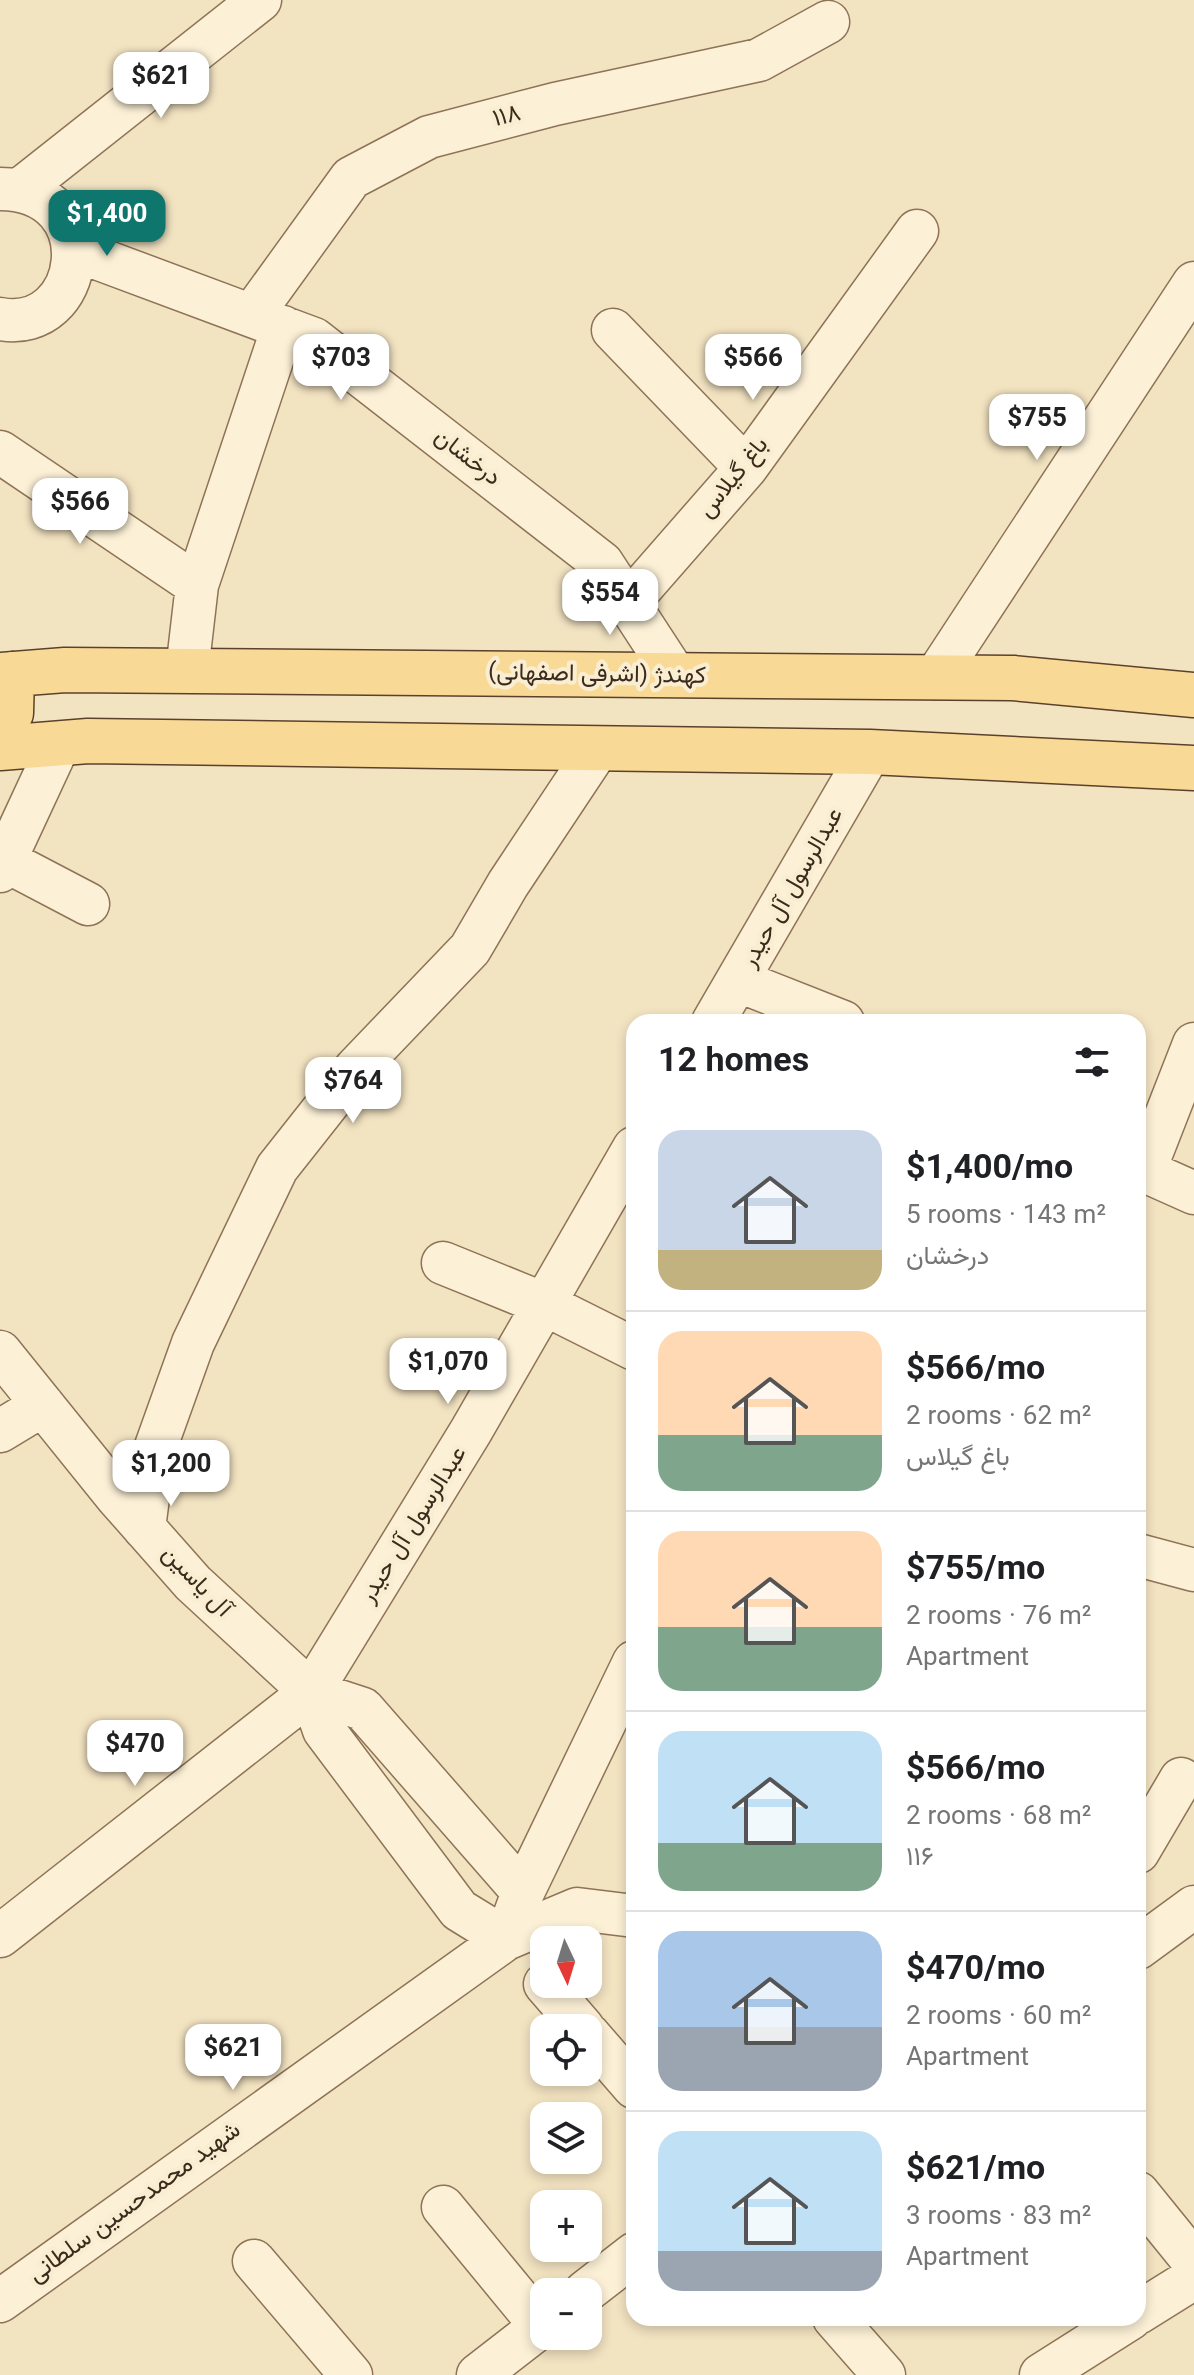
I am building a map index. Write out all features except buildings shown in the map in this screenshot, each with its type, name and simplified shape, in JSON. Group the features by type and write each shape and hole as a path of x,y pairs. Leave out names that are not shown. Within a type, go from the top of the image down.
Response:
{"main road":[{"name":"کهندژ (اشرفی اصفهانی)","path":"4,688 187,671 1013,678 1194,695"},
{"path":"74,742 85,698 128,692 435,691 542,674"},
{"path":"0,748 74,742 870,752 1194,768"}],"street":[{"path":"10,189 260,0"},
{"name":"۱۱۸","path":"187,671 197,585 268,321 351,178 429,137 555,104 759,60 828,22"},
{"path":"0,319 28,318 48,308 63,292 72,272 75,250 70,230 58,210 41,197 10,189"},
{"name":"باغ گیلاس","path":"628,603 746,468 917,231"},
{"name":"درخشان","path":"75,250 314,339 602,563 675,675"},
{"path":"935,678 1194,283"},
{"path":"613,330 746,468"},
{"path":"0,452 197,585"},
{"path":"74,742 2,866 88,904"},
{"path":"144,1528 154,1452 193,1343 277,1168 356,1068 470,949 508,884 597,750"},
{"name":"عبدالرسول آل حیدر","path":"718,1014 870,752"},
{"path":"739,981 823,1014"},
{"path":"1146,1158 1194,1044"},
{"name":"عبدالرسول آل حیدر","path":"311,1692 471,1431 626,1163"},
{"path":"1146,1172 1194,1193"},
{"path":"443,1263 544,1304 626,1345"},
{"name":"آل یاسین","path":"0,1352 193,1583 311,1692 363,1709 523,1892"},
{"path":"0,1431 43,1405"},
{"path":"1146,1557 1194,1570"},
{"path":"506,1939 523,1892 626,1679"},
{"path":"0,1936 311,1692"},
{"name":"آل یاسین","path":"311,1692 324,1730 459,1910 506,1939 530,1967"},
{"path":"1146,1838 1181,1779"},
{"path":"1146,1938 1194,1907"},
{"name":"شهید محمدحسین سلطانی","path":"0,2301 116,2215 506,1939 577,1909 626,1915"},
{"name":"آل یاسین","path":"556,1998 571,2014"},
{"path":"602,2050 626,2078"},
{"path":"1146,2203 1194,2262"},
{"path":"443,2207 530,2311"},
{"path":"602,2279 626,2260"},
{"path":"254,2261 351,2375"},
{"path":"1146,2308 1194,2278"},
{"path":"841,2326 884,2375"},
{"path":"1041,2375 1118,2326"},
{"path":"478,2375 530,2334"}]}
